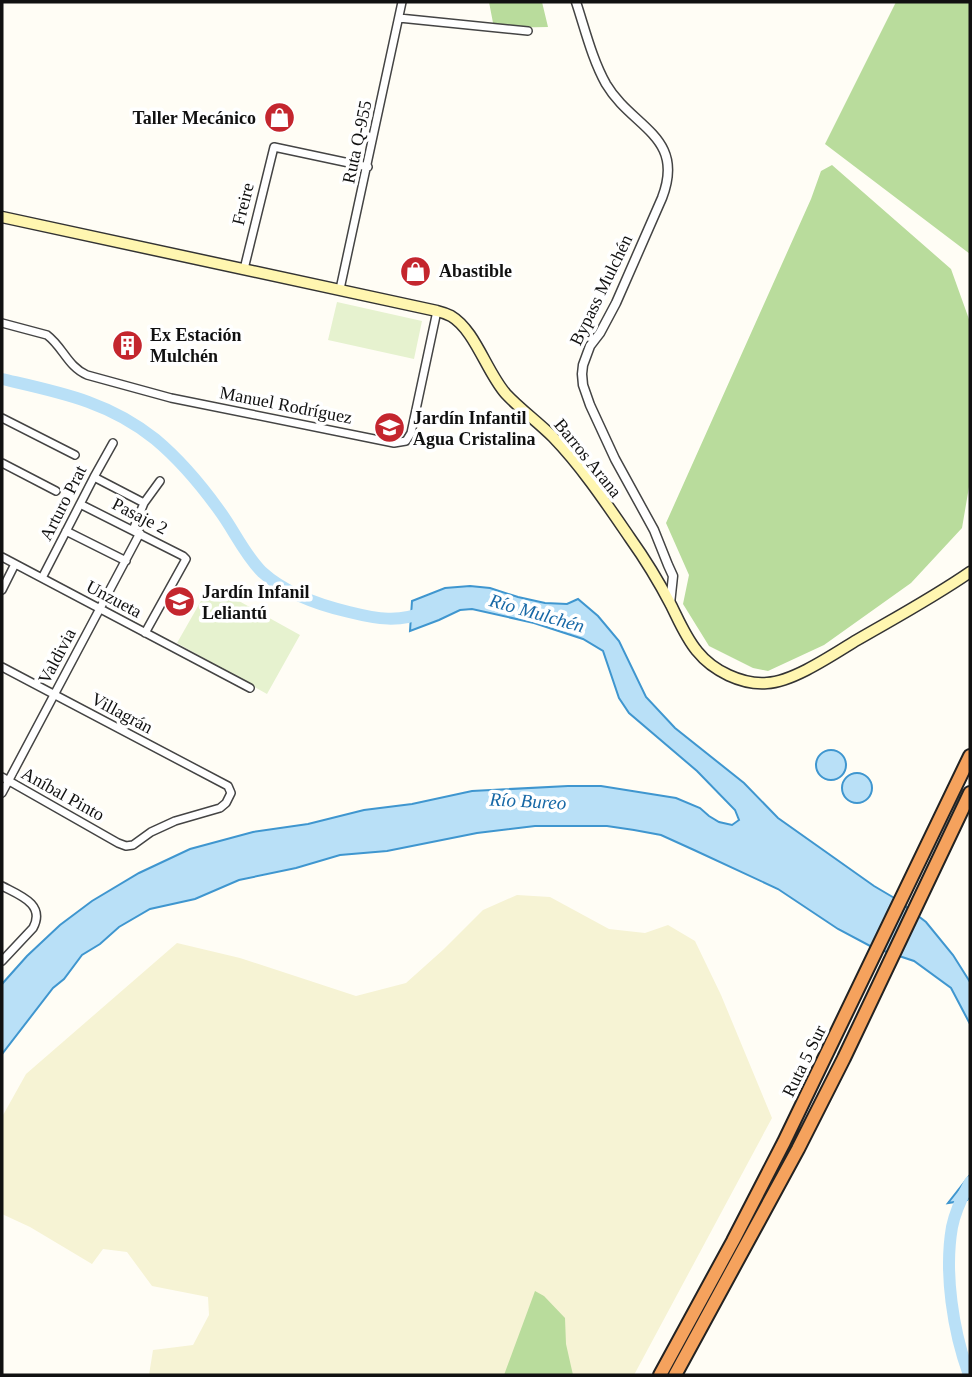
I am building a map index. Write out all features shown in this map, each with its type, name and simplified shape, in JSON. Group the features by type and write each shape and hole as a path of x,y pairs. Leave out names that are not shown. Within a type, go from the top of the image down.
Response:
{"highway":[{"name":"Ruta 5 Sur","path":"660,1375 759,1192 970,756"},
{"name":"Ruta 5 Sur","path":"675,1375 792,1161 970,793"}],"main road":[{"name":"Barros Arana","path":"2,217 341,289 450,316 460,323 472,339 505,392 552,436 574,461 629,537 697,651 711,664 745,681 771,683 815,665 970,572"}],"street":[{"name":"Ruta Q-955","path":"341,289 402,2"},
{"name":"Bypass Mulchén","path":"576,2 606,83 619,102 659,141 668,162 667,181 662,198 616,303 590,346 582,374 590,405 615,459 654,530 673,576 670,604"},
{"path":"399,18 528,31"},
{"name":"Freire","path":"244,269 274,147 368,167"},
{"name":"Manuel Rodríguez","path":"2,323 47,335 77,370 87,375 171,398 394,443 405,441 411,433 437,311"},
{"path":"2,418 75,455"},
{"name":"Arturo Prat","path":"42,578 113,443"},
{"path":"2,463 56,491"},
{"path":"93,477 144,503"},
{"name":"Valdivia","path":"2,793 5,779 126,561 144,503 160,481"},
{"name":"Pasaje 2","path":"80,504 186,559 145,633"},
{"path":"66,531 126,561"},
{"name":"Unzueta","path":"2,557 250,688"},
{"path":"2,590 15,564"},
{"name":"Villagrán","path":"2,667 229,786 229,800 220,808 175,821 130,846 109,837"},
{"name":"Aníbal Pinto","path":"5,779 109,837"},
{"path":"2,886 26,898 36,910 33,928 2,961"}],"shaded area":[{"path":"517,895 550,897 609,929 645,933 668,925 695,941 721,995 772,1118 634,1375 149,1375 153,1350 193,1345 209,1315 208,1297 152,1286 127,1252 103,1249 92,1264 30,1227 2,1214 2,1117 26,1074 177,943 240,958 356,996 406,983 483,910"}],"green space":[{"path":"489,2 542,2 548,27 494,28"},
{"path":"896,2 970,2 970,254 825,144"},
{"path":"832,165 951,269 970,322 970,481 962,528 911,583 824,645 768,671 753,668 709,646 683,604 689,575 666,523 811,199 821,171"},
{"path":"337,302 422,321 414,359 328,340"},
{"path":"210,585 300,635 267,694 177,643"},
{"path":"535,1291 544,1296 565,1318 566,1344 573,1375 504,1375"}],"water":[{"path":"445,588 490,588 545,603 567,604 578,599 598,616 619,641 646,697 675,728 744,783 778,818 926,922 953,955 970,982 970,1024 951,988 914,961 872,947 838,929 778,889 694,850 661,835 634,830 607,826 535,826 477,833 387,851 340,855 239,880 195,899 150,909 119,927 82,955 2,1054 2,984 27,956 60,925 92,901 139,873 190,849 253,832 308,824 364,810 412,804 472,791 601,786 676,798 700,808 719,822 732,825 739,820 735,810 697,771 629,713 619,698 603,651 583,639 534,623 472,609 460,610 410,631 412,601"},
{"path":"831,750 842,754 846,765 842,776 831,780 820,776 816,765 820,754"},
{"path":"857,773 868,777 872,788 868,799 857,803 846,799 842,788 846,777"},
{"path":"970,1175 970,1196 967,1200 948,1203"}],"waterway":[{"name":"Río Mulchén","path":"2,379 63,394 101,407 119,415 155,439 205,491 262,572 292,592 326,606 379,618 407,617 427,611"},
{"name":"Río Bureo","path":"969,1375 954,1321 949,1263 953,1221 970,1182"}],"place":[{"name":"Taller Mecánico","path":"279,118"},
{"name":"Abastible","path":"416,271"},
{"name":"Ex Estación Mulchén","path":"127,345"},
{"name":"Jardín Infantil Agua Cristalina","path":"390,428"},
{"name":"Jardín Infanil Leliantú","path":"179,602"}]}
